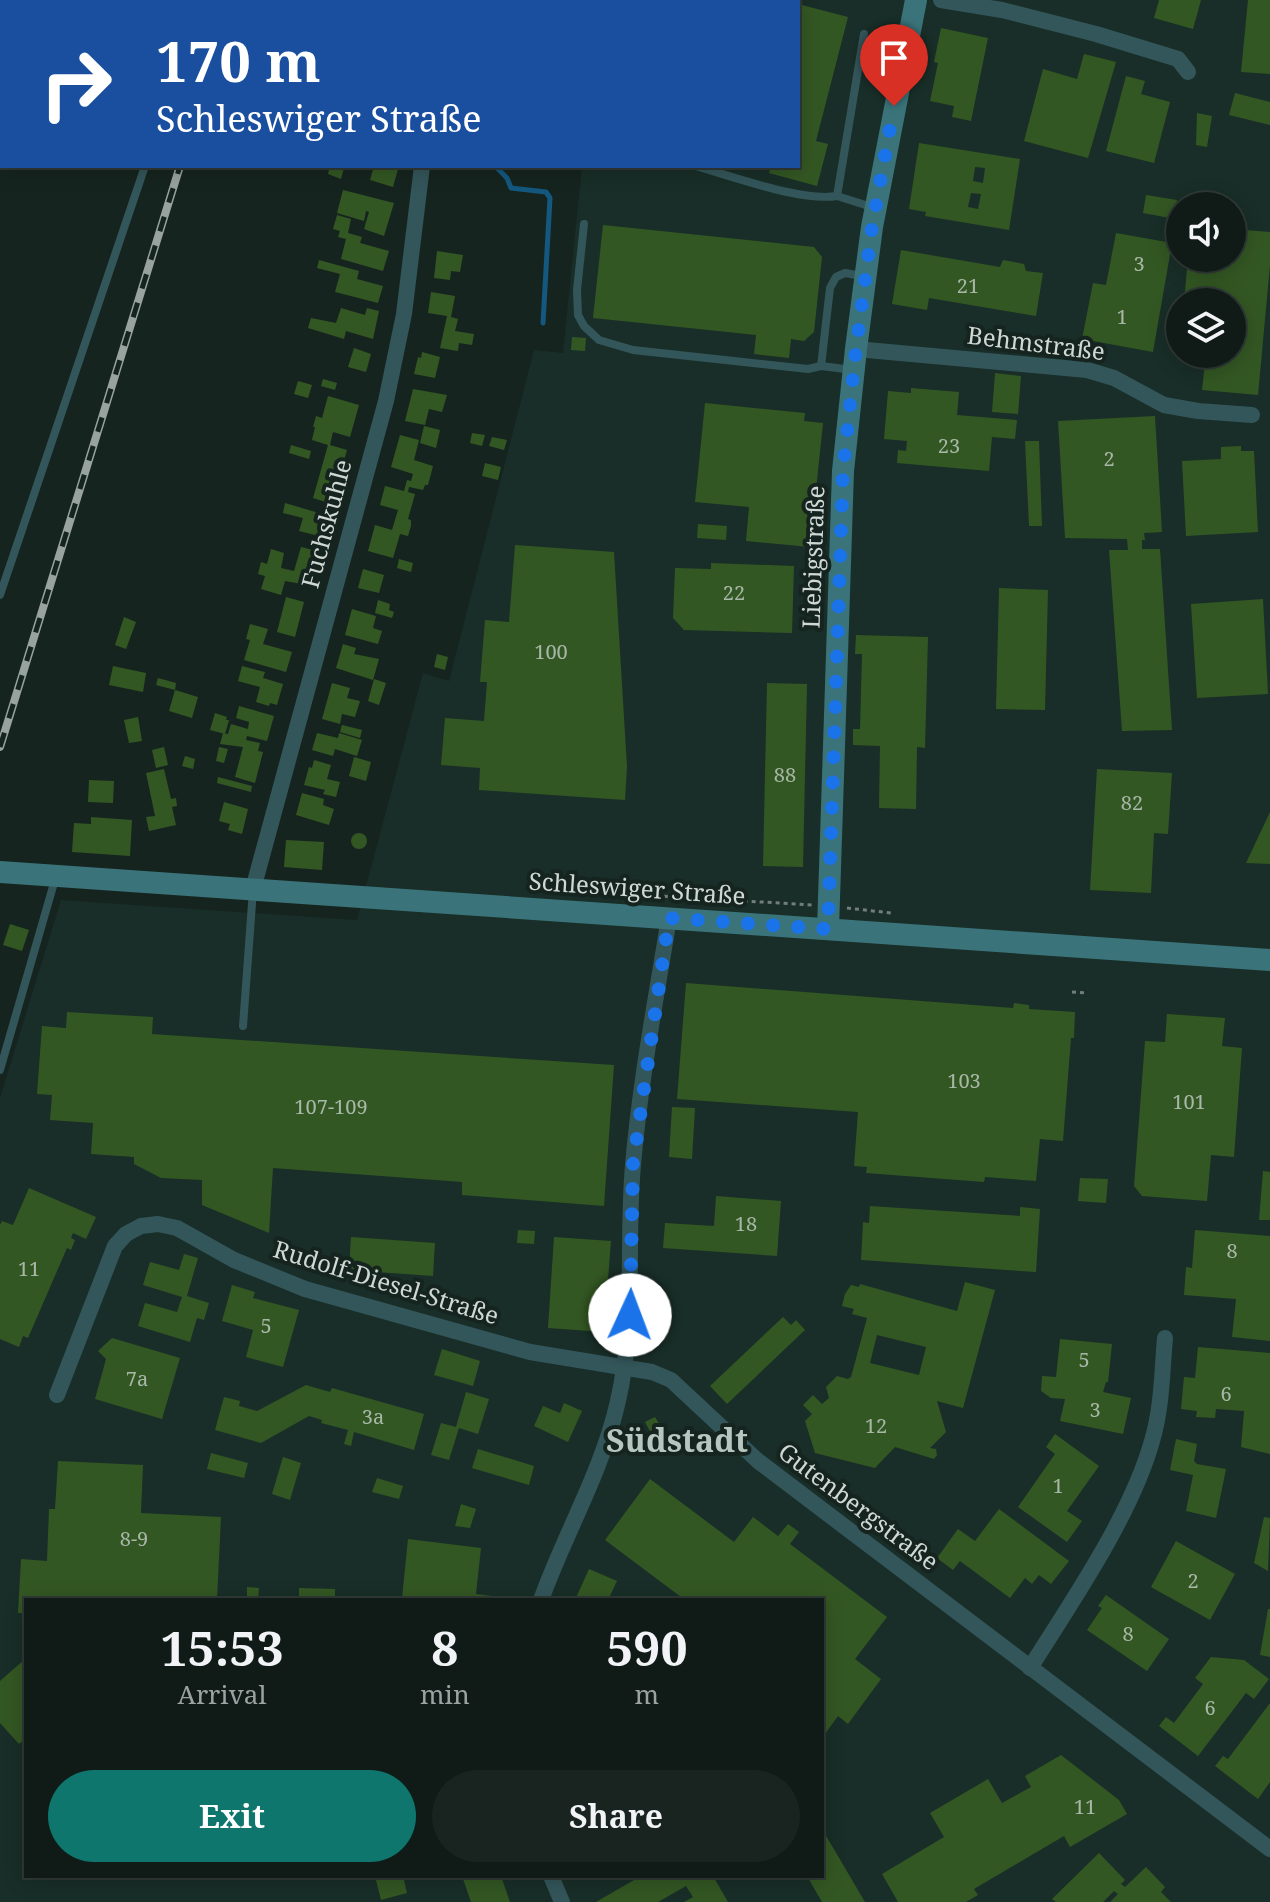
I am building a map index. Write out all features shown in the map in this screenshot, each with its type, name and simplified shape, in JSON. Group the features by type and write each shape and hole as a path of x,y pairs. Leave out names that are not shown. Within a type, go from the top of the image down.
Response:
{"main road":[{"name":"Liebigstraße","path":"828,929 843,471 876,208 916,0"},
{"name":"Schleswiger Straße","path":"6,872 1270,960"}],"street":[{"path":"941,0 1002,10 1110,38 1178,59 1188,72"},
{"name":"Fuchskuhle","path":"253,889 386,401 404,314 422,168"},
{"name":"Behmstraße","path":"855,359 1087,370 1114,378 1164,405 1252,415"},
{"path":"542,1598 589,1491 618,1403 625,1368 630,1302 633,1164 669,918"},
{"name":"Rudolf-Diesel-Straße","path":"57,1395 115,1246 126,1234 141,1226 158,1224 177,1228 234,1260 305,1289 530,1352 625,1368"},
{"path":"1030,1668 1092,1567 1133,1490 1153,1441 1165,1338"},
{"name":"Gutenbergstraße","path":"625,1368 652,1372 671,1380 758,1461 1270,1849"},
{"path":"552,1878 562,1902"}],"lane":[{"path":"837,196 864,34"},
{"path":"0,595 144,168"},
{"path":"703,168 804,195 837,196 876,208"},
{"path":"584,224 577,290 578,315 584,326 599,340 633,350 808,369 855,359"},
{"path":"821,366 830,288 836,277 845,273 866,276"},
{"path":"0,1070 57,876"},
{"path":"243,1026 253,889"}],"path":[{"path":"1072,992 1087,993"}],"shaded area":[{"path":"800,0 1270,0 1270,1902 0,1902 0,1098 61,900 357,920 423,673 449,681 534,350 563,353 582,168 800,168"}],"building":[{"path":"1159,0 1201,0 1193,29 1154,18"},
{"path":"1248,0 1270,0 1270,74 1241,72"},
{"path":"800,5 848,17 816,141 828,144 817,186 769,173 770,168 800,168"},
{"path":"941,28 988,38 971,121 952,117 954,106 930,101"},
{"path":"1084,54 1116,62 1088,158 1024,141 1043,69 1077,79"},
{"path":"1126,76 1145,81 1141,94 1170,102 1154,163 1106,151"},
{"path":"1235,93 1270,102 1270,125 1229,115"},
{"path":"1197,113 1212,116 1207,147 1196,145"},
{"path":"919,143 1020,159 1009,230 925,216 926,212 909,209","holes":["975,167 985,168 983,183 973,181","971,193 981,194 978,209 968,207"]},
{"path":"330,168 344,168 341,179 328,174"},
{"path":"373,168 398,169 393,187 370,180"},
{"path":"343,190 394,203 384,236 364,229 369,212 366,211 364,221 337,213"},
{"path":"1146,195 1166,198 1166,217 1143,213"},
{"path":"337,215 351,219 348,233 362,237 360,243 389,251 383,271 341,259 346,239 338,237 340,231 333,229"},
{"path":"603,225 814,247 822,257 814,332 804,341 791,339 789,358 754,354 756,335 593,318"},
{"path":"1246,230 1270,232 1270,265 1258,395 1202,390 1204,368 1246,368 1246,288 1185,288 1187,272 1246,272"},
{"path":"1116,233 1166,242 1167,272 1153,352 1082,339 1093,283 1106,285"},
{"path":"901,250 1000,267 1003,260 1024,264 1026,271 1043,273 1036,316 929,298 927,310 892,304"},
{"path":"437,251 463,255 460,272 451,271 450,280 434,278"},
{"path":"319,260 359,271 357,279 383,286 378,303 335,292 340,274 317,268"},
{"path":"431,292 455,296 451,317 458,319 455,331 474,334 472,345 459,343 458,351 440,348 447,316 428,313"},
{"path":"341,308 365,315 367,308 379,311 373,339 346,331 344,339 308,328 311,318 336,323"},
{"path":"572,337 586,338 585,351 571,350"},
{"path":"354,348 371,354 366,372 348,367"},
{"path":"422,352 440,357 435,378 414,374"},
{"path":"995,373 1021,376 1018,414 992,412"},
{"path":"323,379 337,383 335,390 321,386"},
{"path":"298,381 312,385 308,398 294,394"},
{"path":"911,388 959,392 957,415 1017,420 1015,439 992,437 989,471 897,463 898,450 906,451 907,441 884,439 888,391 911,393"},
{"path":"413,389 447,395 442,412 429,409 425,425 405,421"},
{"path":"328,396 359,405 350,437 333,432 330,445 347,450 332,504 313,498 328,445 312,440 313,427 316,416 322,418"},
{"path":"705,403 805,413 804,421 823,423 810,547 746,541 749,507 695,502"},
{"path":"1155,416 1162,532 1144,533 1142,549 1160,549 1172,730 1122,731 1109,550 1128,550 1127,539 1065,538 1058,421"},
{"path":"424,426 440,430 436,448 420,443"},
{"path":"472,433 485,435 482,446 470,443"},
{"path":"400,435 419,440 414,460 433,466 428,485 423,490 409,487 408,492 415,494 408,519 411,526 408,536 400,534 393,558 368,551 375,525 392,530 398,510 380,505 385,486 404,491 407,480 411,481 413,474 391,467"},
{"path":"492,437 507,440 504,450 489,446"},
{"path":"1025,441 1039,441 1042,526 1029,526"},
{"path":"291,445 311,451 309,459 289,453"},
{"path":"1241,446 1241,451 1254,451 1258,532 1186,536 1182,461 1221,459 1221,447"},
{"path":"485,463 501,467 498,480 482,476"},
{"path":"285,503 329,516 323,537 299,531 303,518 283,513"},
{"path":"698,524 727,526 726,540 697,538"},
{"path":"515,545 614,552 627,767 625,800 479,790 480,768 441,765 445,718 484,721 487,682 480,682 485,620 509,622"},
{"path":"301,547 317,551 307,585 285,581 281,595 261,589 265,576 258,574 261,562 267,564 271,549 284,553 281,568 294,571"},
{"path":"399,559 413,563 411,572 397,568"},
{"path":"711,563 794,566 792,633 684,630 673,618 675,568 711,569"},
{"path":"363,569 384,575 379,593 358,588"},
{"path":"999,588 1048,590 1045,710 996,709"},
{"path":"286,597 304,602 295,637 277,632"},
{"path":"1263,599 1268,694 1197,698 1191,604"},
{"path":"378,600 390,604 389,610 394,612 392,618 375,613"},
{"path":"352,609 376,616 373,628 382,631 378,644 345,635"},
{"path":"124,617 136,622 126,649 115,645"},
{"path":"250,624 268,629 263,644 292,652 286,672 244,660 250,640 246,639"},
{"path":"856,635 928,637 925,748 917,747 916,809 879,808 880,746 853,745 853,729 860,729 862,654 855,654"},
{"path":"343,644 356,648 354,654 379,659 373,680 336,668"},
{"path":"437,654 448,657 445,670 434,667"},
{"path":"113,666 146,673 143,692 109,685"},
{"path":"242,666 265,672 263,678 283,684 277,705 256,702 260,687 238,681"},
{"path":"158,678 176,683 175,690 156,685"},
{"path":"374,679 386,683 379,705 368,701"},
{"path":"332,683 350,688 347,698 360,701 355,717 342,714 340,724 322,719"},
{"path":"767,683 807,684 803,867 763,866"},
{"path":"175,690 198,697 192,718 169,711"},
{"path":"239,706 274,716 267,741 247,736 246,740 260,743 258,751 263,752 255,783 235,777 243,747 220,744 223,733 228,734 231,724 248,729 249,722 236,718"},
{"path":"215,713 229,720 225,734 210,730"},
{"path":"138,717 142,741 129,743 124,720"},
{"path":"342,725 362,730 360,738 340,732"},
{"path":"317,733 338,738 339,733 362,740 357,756 335,749 333,756 312,750"},
{"path":"164,747 168,765 156,768 152,750"},
{"path":"219,747 228,749 224,763 216,761"},
{"path":"185,756 195,759 193,769 182,766"},
{"path":"354,757 371,762 366,781 349,776"},
{"path":"314,760 331,765 327,779 340,782 336,797 323,794 325,790 304,785"},
{"path":"164,769 171,799 176,798 177,806 172,807 176,825 149,831 146,817 155,816 146,773"},
{"path":"1097,769 1172,773 1168,834 1154,833 1151,893 1090,890"},
{"path":"218,777 252,786 251,792 217,783"},
{"path":"89,780 114,781 113,803 88,802"},
{"path":"302,793 324,799 323,805 334,809 329,825 296,815"},
{"path":"224,802 248,809 242,834 228,830 230,824 219,821"},
{"path":"1270,812 1270,864 1246,863"},
{"path":"91,817 132,820 130,856 72,852 74,823 91,824"},
{"path":"359,833 367,841 359,849 351,841"},
{"path":"286,840 324,842 322,870 284,867"},
{"path":"10,924 29,930 22,951 3,945"},
{"path":"686,983 1013,1008 1014,1003 1029,1005 1029,1009 1075,1012 1063,1141 1040,1139 1036,1181 985,1177 984,1182 866,1173 867,1167 854,1166 858,1112 677,1099"},
{"path":"67,1012 153,1017 152,1034 614,1065 604,1206 462,1195 462,1182 273,1168 269,1233 202,1205 202,1180 161,1178 134,1164 134,1157 91,1154 93,1123 50,1120 52,1095 37,1094 42,1026 66,1028"},
{"path":"1167,1014 1225,1018 1222,1046 1242,1048 1234,1157 1211,1155 1207,1201 1142,1196 1134,1186 1145,1041 1165,1042"},
{"path":"672,1107 695,1108 692,1159 669,1157"},
{"path":"1263,1171 1270,1172 1270,1220 1259,1220"},
{"path":"1080,1178 1108,1179 1106,1203 1078,1201"},
{"path":"29,1188 96,1217 86,1239 73,1233 71,1238 75,1240 71,1250 67,1248 28,1338 23,1336 19,1347 0,1339 0,1225 2,1221 13,1225"},
{"path":"716,1196 781,1201 777,1256 663,1248 665,1223 714,1226"},
{"path":"870,1206 1020,1216 1020,1207 1040,1209 1036,1272 861,1260 863,1222 869,1223"},
{"path":"518,1230 535,1231 534,1244 517,1243"},
{"path":"1195,1230 1270,1236 1270,1341 1232,1337 1236,1299 1184,1295 1186,1267 1192,1268"},
{"path":"351,1237 435,1243 433,1276 349,1270"},
{"path":"554,1237 611,1241 604,1332 548,1328"},
{"path":"184,1254 198,1258 187,1296 209,1303 204,1320 197,1318 190,1342 138,1326 145,1303 177,1312 182,1297 143,1285 150,1262 179,1270"},
{"path":"965,1282 995,1290 963,1408 937,1401 946,1432 930,1448 936,1449 934,1459 895,1447 875,1468 815,1453 805,1421 812,1414 803,1405 813,1395 822,1404 829,1398 826,1387 837,1376 851,1377 867,1318 852,1314 854,1309 842,1306 851,1285 859,1287 860,1284 957,1311","holes":["877,1335 926,1347 919,1375 870,1363"]},
{"path":"232,1285 255,1292 253,1298 299,1310 283,1367 246,1357 253,1330 222,1321"},
{"path":"783,1317 791,1325 796,1320 805,1330 727,1404 710,1386"},
{"path":"112,1338 180,1358 162,1419 95,1399 106,1359 98,1351"},
{"path":"1060,1339 1112,1344 1108,1382 1103,1392 1131,1398 1123,1434 1060,1421 1065,1399 1051,1398 1041,1391 1042,1376 1056,1377"},
{"path":"1198,1347 1270,1353 1270,1454 1241,1447 1244,1411 1216,1409 1215,1418 1196,1417 1197,1411 1181,1409 1184,1377 1195,1378"},
{"path":"442,1349 480,1361 473,1386 434,1375"},
{"path":"306,1385 330,1392 332,1388 424,1414 414,1450 354,1432 351,1446 344,1444 348,1430 321,1423 322,1420 309,1416 261,1443 215,1430 224,1397 240,1401 239,1406 257,1411"},
{"path":"466,1392 489,1399 478,1434 459,1428 449,1460 431,1455 441,1423 456,1427"},
{"path":"564,1403 582,1411 568,1442 534,1426 543,1406 560,1413"},
{"path":"655,1417 661,1427 651,1433 645,1422"},
{"path":"1055,1434 1099,1466 1067,1511 1082,1521 1067,1542 1018,1507 1055,1454 1046,1447"},
{"path":"1176,1439 1197,1444 1194,1461 1197,1464 1226,1469 1216,1518 1186,1511 1193,1475 1170,1470"},
{"path":"478,1449 534,1466 529,1485 472,1468"},
{"path":"211,1453 248,1463 244,1478 207,1469"},
{"path":"283,1457 301,1463 290,1500 272,1494"},
{"path":"58,1461 143,1465 141,1513 221,1517 217,1598 24,1598 24,1613 18,1613 21,1559 47,1561 49,1509 55,1509"},
{"path":"377,1478 403,1486 399,1499 372,1492"},
{"path":"650,1479 734,1542 753,1517 778,1536 788,1524 799,1532 790,1544 887,1617 855,1659 881,1679 848,1724 838,1716 824,1735 824,1598 682,1598 605,1540"},
{"path":"461,1504 476,1509 470,1528 455,1526"},
{"path":"999,1509 1069,1561 1051,1584 1039,1575 1032,1584 1025,1578 1010,1598 960,1561 953,1570 937,1558 958,1529 975,1541"},
{"path":"1264,1517 1270,1518 1268,1571 1254,1563"},
{"path":"408,1539 481,1548 476,1594 500,1597 500,1598 402,1598"},
{"path":"1176,1541 1235,1574 1210,1620 1151,1587"},
{"path":"589,1569 617,1581 609,1598 576,1598"},
{"path":"247,1587 259,1588 258,1598 247,1598"},
{"path":"299,1588 335,1589 335,1598 299,1598"},
{"path":"1106,1595 1169,1639 1147,1671 1087,1630 1102,1608 1098,1606"},
{"path":"1270,1609 1270,1657 1260,1655"},
{"path":"1211,1657 1244,1660 1269,1679 1254,1699 1246,1693 1198,1756 1159,1726 1166,1717 1174,1723 1203,1684 1195,1678"},
{"path":"24,1660 24,1740 19,1744 0,1723 0,1681"},
{"path":"1270,1703 1270,1782 1258,1799 1215,1766 1223,1756 1228,1759"},
{"path":"1061,1755 1119,1800 1127,1814 1070,1847 1064,1836 974,1889 978,1895 966,1902 898,1902 882,1874 944,1837 930,1813 988,1779 1002,1803 1031,1787 1025,1776"},
{"path":"824,1832 865,1902 822,1902 808,1878 824,1878"},
{"path":"1099,1853 1125,1880 1121,1884 1125,1887 1146,1867 1165,1887 1161,1892 1171,1902 1110,1902 1118,1894 1114,1891 1103,1902 1056,1902 1052,1899"},
{"path":"376,1878 403,1878 407,1893 381,1900"},
{"path":"463,1878 502,1878 510,1902 471,1902"},
{"path":"638,1878 714,1878 728,1902 684,1902 693,1897 686,1886 658,1902 596,1902"}],"waterway":[{"path":"497,168 507,178 511,188 546,192 550,198 543,323"}],"railway":[{"path":"0,747 179,168"}],"district":[{"name":"Südstadt","path":"677,1441"}],"route":[{"path":"630,1315 633,1164 669,918 828,929 843,471 872,227 894,106"}]}
